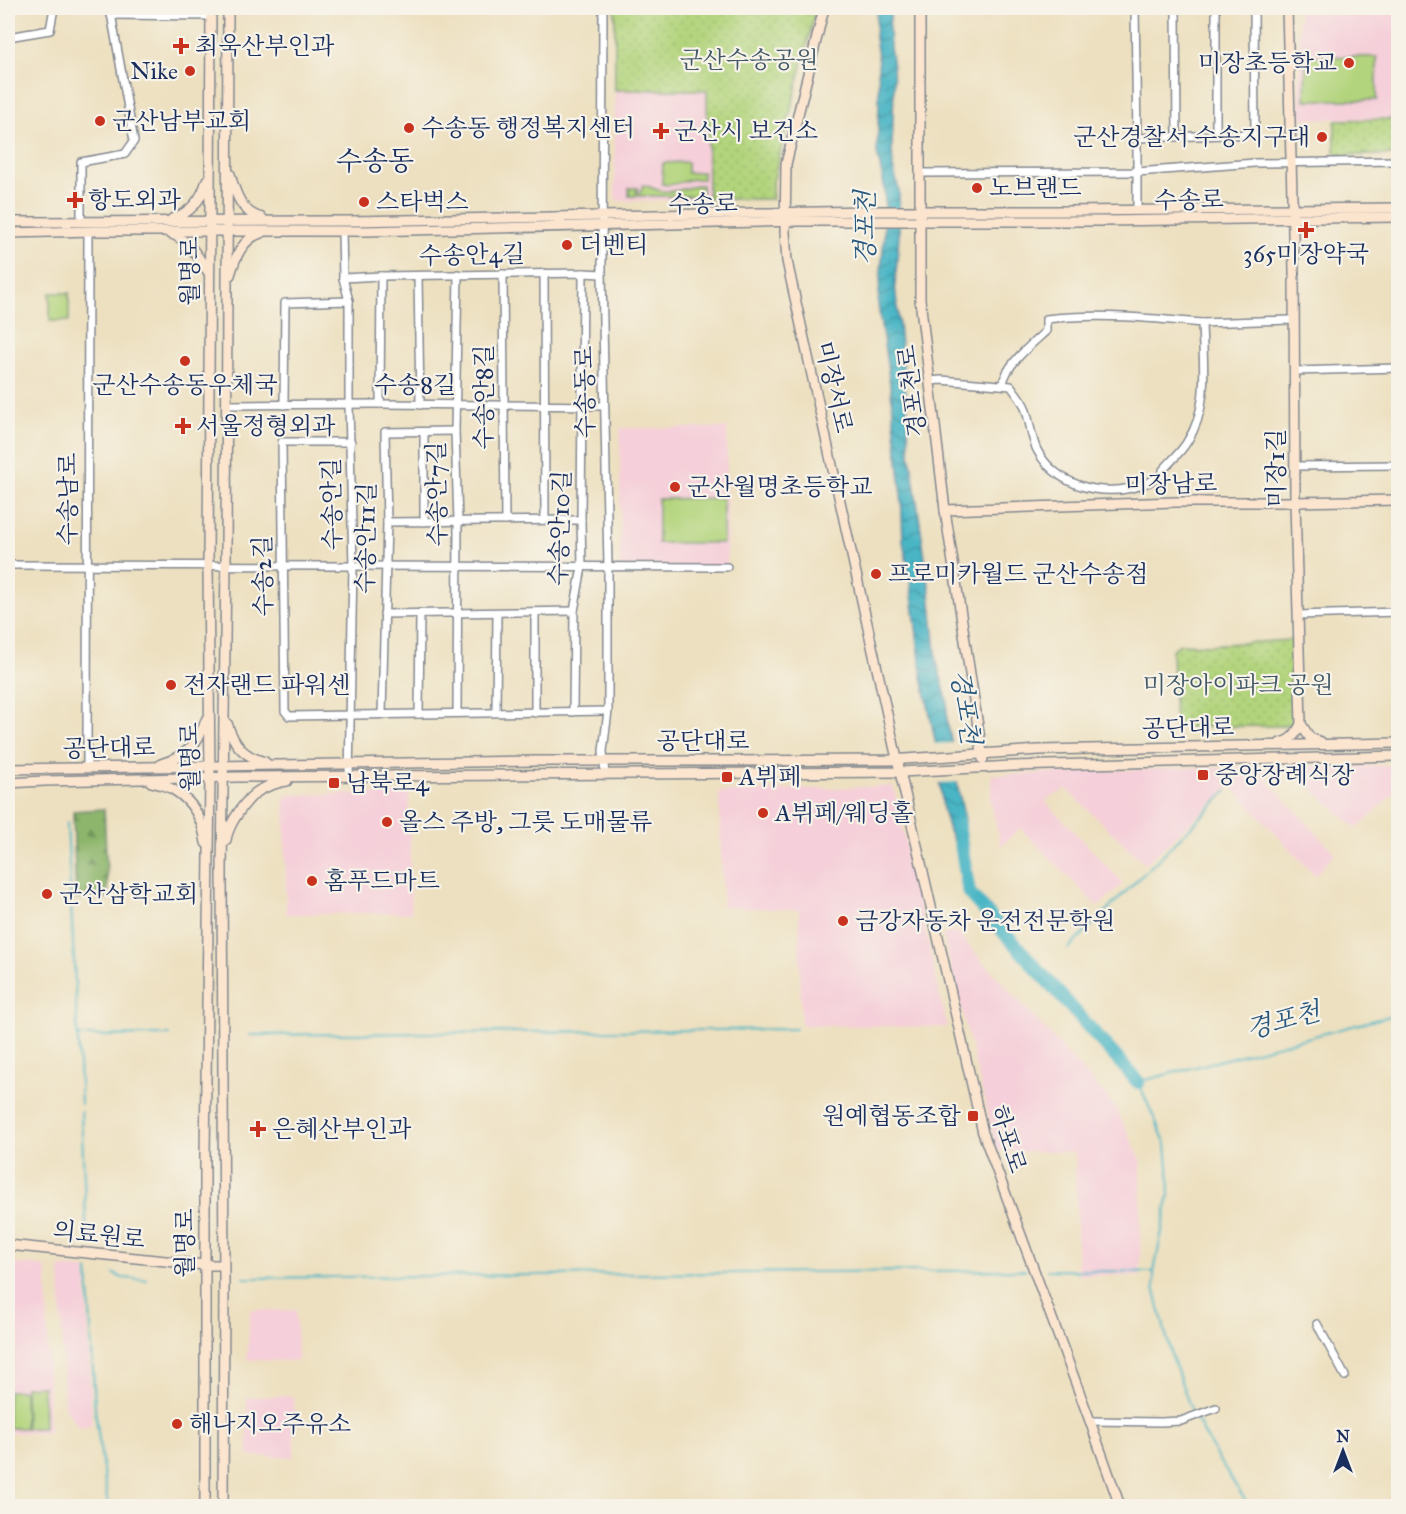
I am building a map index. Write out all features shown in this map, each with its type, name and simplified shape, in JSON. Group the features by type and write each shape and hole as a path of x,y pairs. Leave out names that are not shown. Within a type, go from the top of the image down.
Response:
{"street":[{"path":"8,37 50,30 54,8"},
{"name":"월명로","path":"223,1506 222,870 226,565 228,8"},
{"name":"수송동로","path":"603,8 602,274 608,567 608,711 603,751 605,775"},
{"name":"미장서로","path":"824,8 786,164 786,246 791,280 901,772"},
{"name":"경포천로","path":"921,8 921,173 918,216 920,299 945,510 983,768"},
{"path":"1135,8 1137,210"},
{"path":"1176,8 1177,137"},
{"path":"1216,8 1216,135"},
{"path":"1137,138 1255,134 1254,8"},
{"name":"미장1길","path":"1287,8 1293,213 1295,502 1301,724"},
{"path":"81,221 81,162 125,154 134,141 110,11 210,11"},
{"name":"월명로","path":"205,1506 205,1155 210,778 208,565 210,11"},
{"path":"921,173 1137,172 1255,163 1398,161"},
{"path":"227,162 235,191 243,207 256,217 274,220"},
{"path":"167,221 185,213 195,205 205,187 210,170"},
{"name":"수송로","path":"8,233 342,231 602,221 866,216 1114,221 1398,208"},
{"name":"수송로","path":"918,216 1137,210 1398,218"},
{"name":"수송로","path":"8,222 602,221"},
{"name":"수송남로","path":"87,767 88,231"},
{"path":"164,231 182,238 209,273"},
{"name":"수송안길","path":"342,231 343,278 348,301 351,442 349,777"},
{"path":"227,292 234,264 243,246 253,236 272,232"},
{"path":"544,273 545,520"},
{"name":"수송안10길","path":"573,712 574,611 582,567 583,273"},
{"name":"수송안4길","path":"343,278 458,274 602,274"},
{"name":"수송안7길","path":"457,713 458,521 455,432 458,274"},
{"name":"수송안8길","path":"503,274 505,521"},
{"path":"380,404 381,276"},
{"path":"418,276 420,405"},
{"path":"284,405 285,303 348,301"},
{"path":"1003,385 1003,377 1012,364 1046,331 1046,319 1132,316 1202,323 1294,321"},
{"path":"930,381 1011,386 1024,405 1038,452 1058,475 1086,488 1103,490 1136,488 1163,474 1163,470 1186,444 1193,432 1203,397 1202,323"},
{"path":"1295,371 1398,368"},
{"name":"수송8길","path":"226,405 604,406"},
{"name":"수송안11길","path":"382,714 387,522 386,432 455,432"},
{"path":"424,432 424,522"},
{"name":"수송2길","path":"349,716 289,716 285,711 282,442 351,442"},
{"path":"1295,466 1398,465"},
{"name":"미장남로","path":"945,510 1175,502 1398,500"},
{"path":"387,522 581,520"},
{"path":"8,565 727,567"},
{"path":"384,614 574,611"},
{"path":"1298,615 1398,612"},
{"path":"419,714 420,613"},
{"path":"496,712 497,613"},
{"path":"535,613 535,713"},
{"path":"224,706 230,732 235,743 244,753 263,762 288,765"},
{"path":"146,767 162,764 186,753 195,744 202,731 209,708"},
{"path":"349,716 608,711"},
{"path":"1267,746 1290,740 1301,724 1310,738 1336,744"},
{"name":"공단대로","path":"8,769 604,760 898,759 1039,750 1398,743"},
{"name":"공단대로","path":"8,783 210,778 901,772 1398,756"},
{"name":"하포로","path":"901,772 983,1133 1120,1506"},
{"path":"222,870 226,835 237,814 249,801 259,791 280,782 310,777"},
{"path":"144,779 173,789 191,804 198,814 205,836 209,869"},
{"name":"의료원로","path":"8,1245 205,1266 223,1265"},
{"path":"1317,1324 1345,1376"},
{"path":"1090,1421 1181,1421 1216,1408"}],"shaded area":[{"name":"미장초등학교","path":"1299,8 1398,8 1398,118 1300,119"},
{"name":"군산시 보건소","path":"615,90 707,90 708,199 619,201 615,197"},
{"path":"620,428 727,428 727,567 620,568"},
{"path":"1398,765 1398,789 1357,829 1308,785 1306,771 1260,773 1335,853 1315,876 1231,786 1145,864 1066,789 1045,801 1123,883 1098,907 1020,828 1001,846 991,803 991,775 1180,768"},
{"path":"893,786 947,1027 801,1025 799,910 723,907 719,792"},
{"path":"409,793 411,913 286,914 285,795"},
{"path":"956,932 1114,1105 1141,1160 1140,1276 1078,1275 1075,1152 997,1151 943,935"},
{"path":"8,1263 43,1266 47,1272 49,1433 8,1433"},
{"path":"60,1267 86,1269 92,1424 79,1428 64,1407"},
{"path":"250,1310 296,1310 297,1361 247,1360"},
{"path":"294,1396 294,1457 248,1456 247,1397"}],"green space":[{"name":"군산수송공원","path":"615,8 816,8 772,187 773,199 708,199 707,90 615,90"},
{"path":"1306,56 1377,57 1377,100 1305,100"},
{"path":"1398,119 1398,155 1337,155 1335,153 1335,122 1338,120"},
{"path":"687,162 687,173 703,172 703,179 662,184 663,163"},
{"path":"643,185 667,191 702,185 702,196 629,196 629,188 638,188 636,193 640,193"},
{"path":"50,293 69,293 69,321 50,321"},
{"path":"723,498 723,543 658,543 658,499"},
{"name":"미장아이파크 공원","path":"1292,640 1293,724 1175,727 1172,650 1180,644 1206,645"},
{"path":"104,809 108,898 76,899 73,811"},
{"path":"43,1386 44,1428 26,1428 25,1387"},
{"path":"8,1391 24,1391 25,1428 8,1428"}],"water":[{"path":"877,8 891,8 889,27 894,87 892,148 893,168 899,190 899,235 895,285 909,447 930,592 937,663 947,700 947,722 965,819 959,853 949,831 943,809 935,740 922,676 903,541 901,490 891,391 878,304 885,198 877,153 879,105 878,55 875,38"}],"pier":[{"path":"955,743 960,782 936,783 932,744"}],"waterway":[{"path":"1068,949 1227,791"},
{"path":"67,823 81,1104"},
{"name":"경포천","path":"958,825 969,893 1138,1082"},
{"path":"1249,1506 1218,1459 1190,1407 1171,1354 1154,1288 1154,1272 1170,1189 1166,1144 1138,1082 1398,1014"},
{"path":"250,1035 796,1029"},
{"path":"78,1036 170,1035"},
{"path":"81,1112 87,1243"},
{"path":"88,1270 95,1410 108,1506"},
{"path":"244,1278 1025,1270"},
{"path":"1047,1270 1154,1272"},
{"path":"114,1274 123,1278 147,1280"}],"place":[{"name":"최욱산부인과","path":"181,46"},
{"name":"미장초등학교","path":"1349,63"},
{"name":"Nike","path":"190,71"},
{"name":"군산남부교회","path":"100,121"},
{"name":"수송동 행정복지센터","path":"409,128"},
{"name":"군산시 보건소","path":"661,131"},
{"name":"군산경찰서 수송지구대","path":"1322,137"},
{"name":"노브랜드","path":"977,188"},
{"name":"항도외과","path":"75,200"},
{"name":"스타벅스","path":"364,202"},
{"name":"365미장약국","path":"1306,230"},
{"name":"더벤티","path":"567,245"},
{"name":"군산수송동우체국","path":"185,361"},
{"name":"서울정형외과","path":"183,426"},
{"name":"군산월명초등학교","path":"675,487"},
{"name":"프로미카월드 군산수송점","path":"876,574"},
{"name":"전자랜드 파워센","path":"171,685"},
{"name":"중앙장례식장","path":"1203,775"},
{"name":"A뷔페","path":"727,777"},
{"name":"남북로4","path":"334,783"},
{"name":"A뷔페/웨딩홀","path":"763,813"},
{"name":"올스 주방, 그릇 도매물류","path":"387,822"},
{"name":"홈푸드마트","path":"312,881"},
{"name":"군산삼학교회","path":"47,894"},
{"name":"금강자동차 운전전문학원","path":"843,921"},
{"name":"원예협동조합","path":"973,1116"},
{"name":"은혜산부인과","path":"258,1129"},
{"name":"해나지오주유소","path":"177,1424"}],"district":[{"name":"수송동","path":"375,160"}]}
